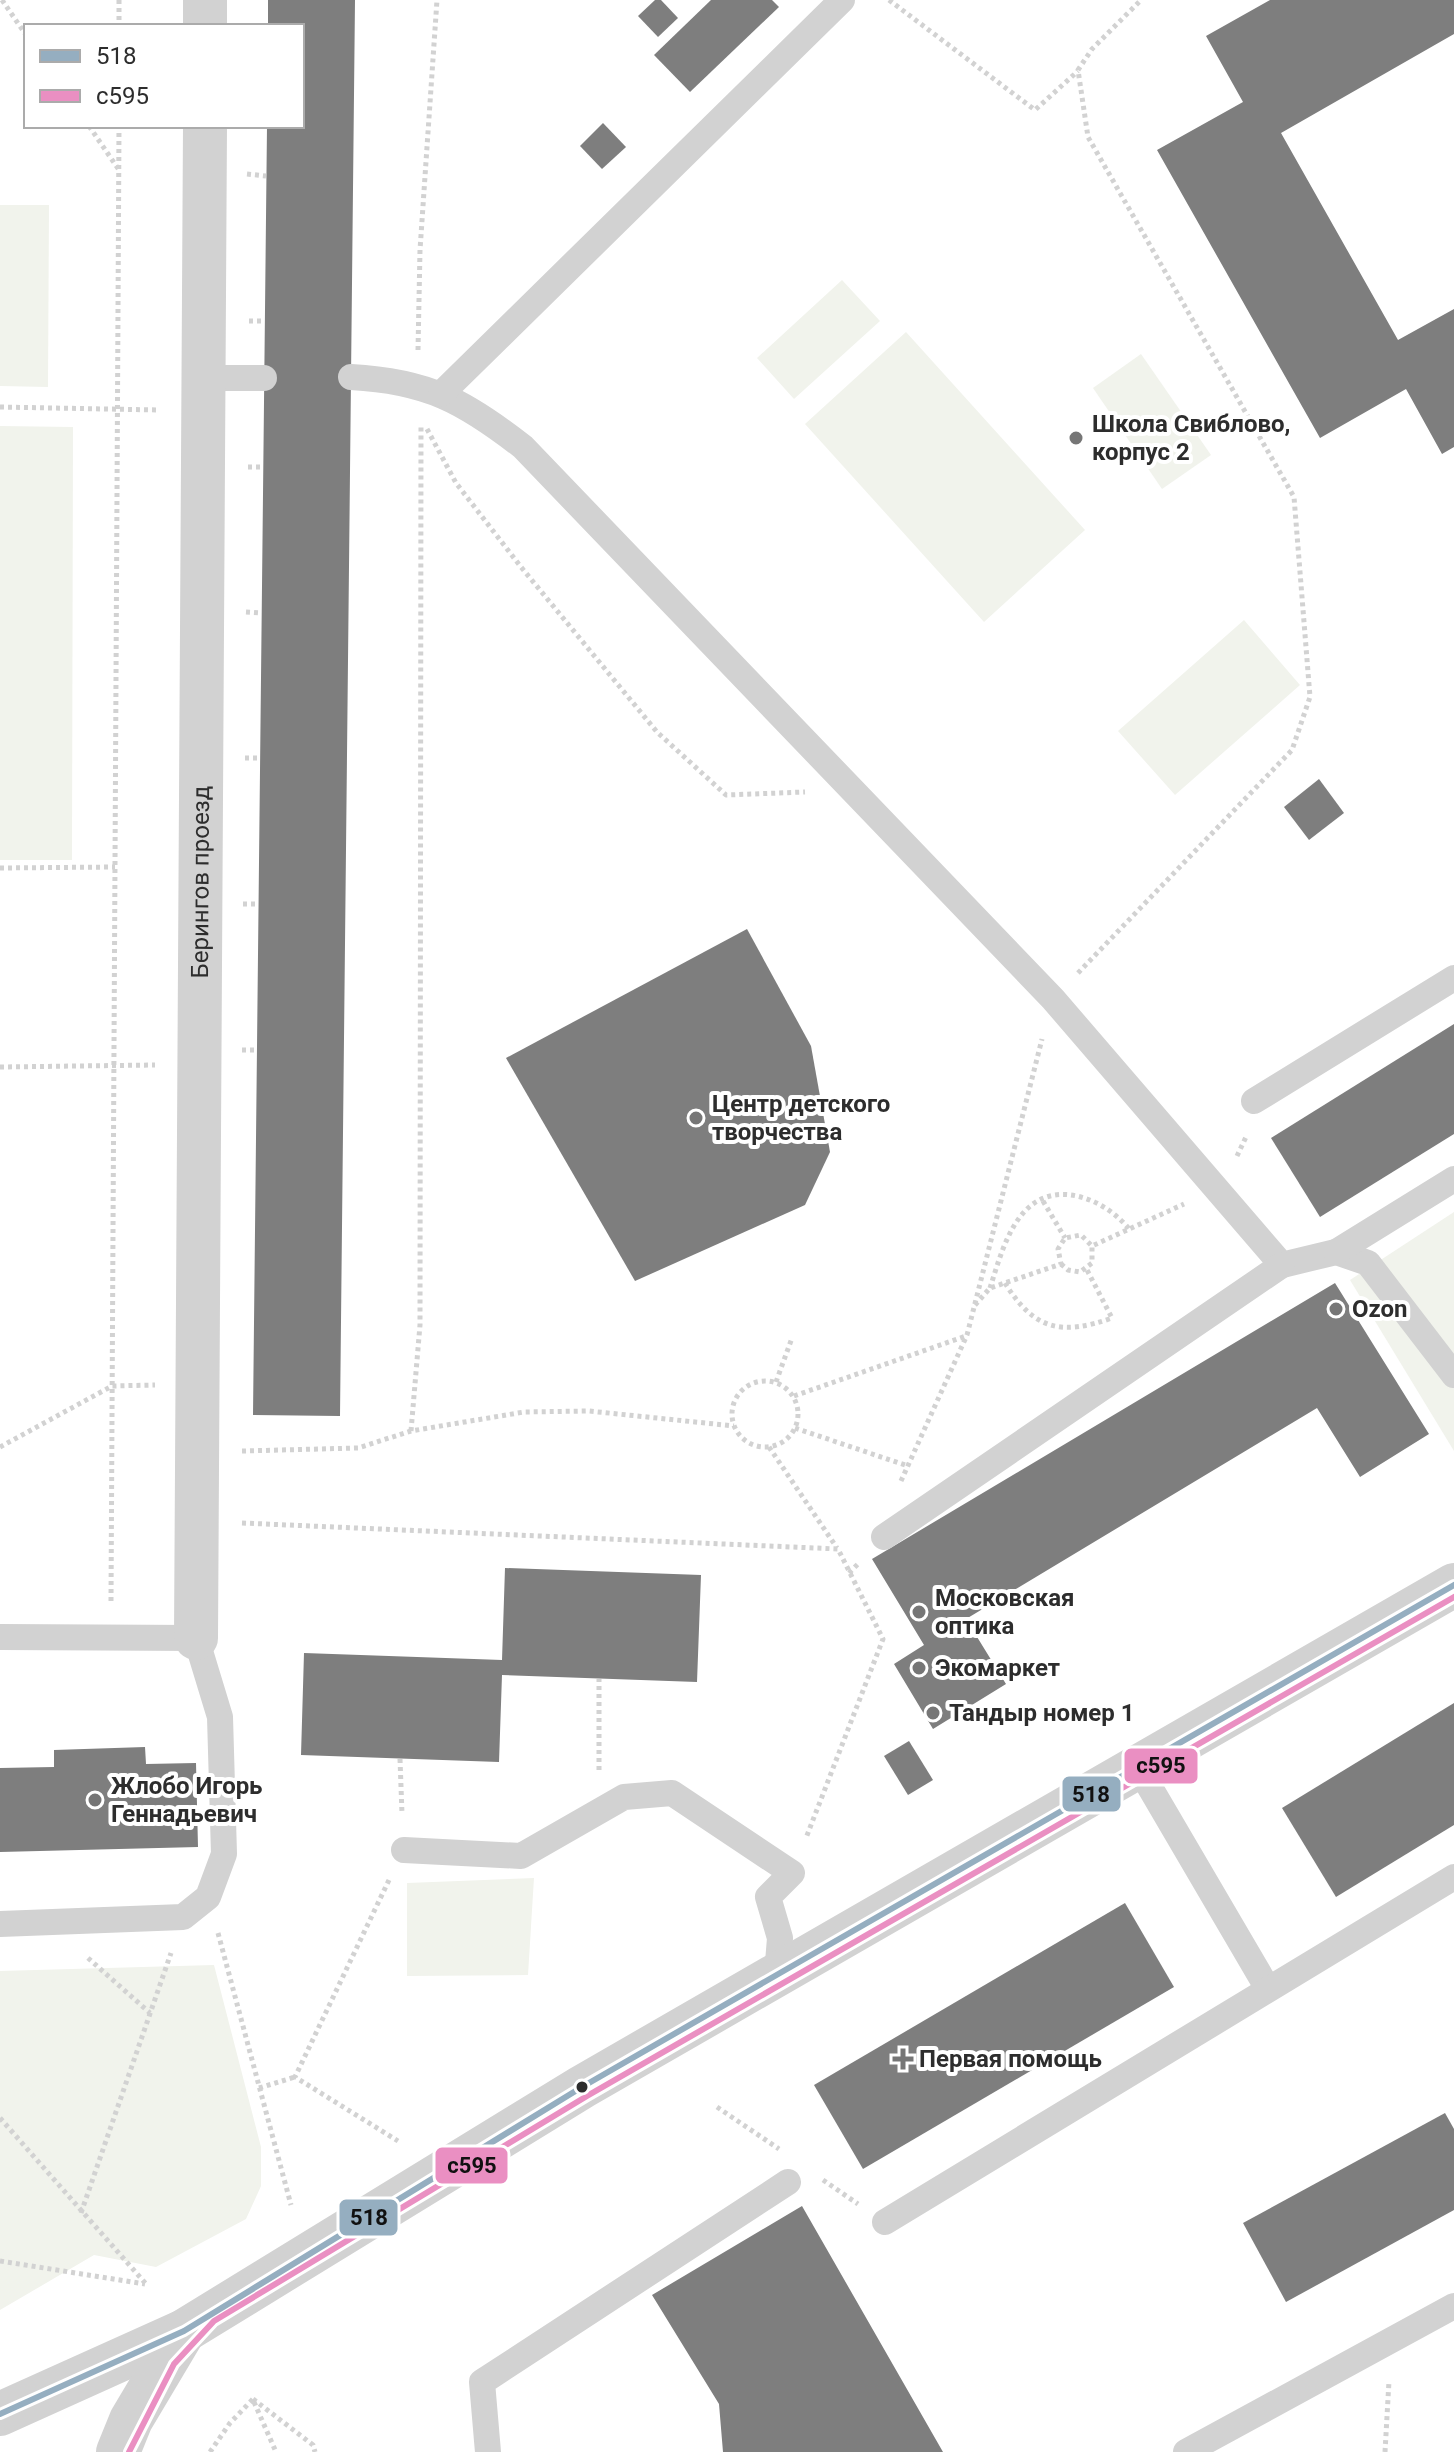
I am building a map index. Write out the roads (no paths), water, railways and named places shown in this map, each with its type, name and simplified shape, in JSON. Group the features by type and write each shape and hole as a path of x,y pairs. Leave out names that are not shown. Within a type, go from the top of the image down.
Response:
{"street":[{"path":"205,0 205,24"},
{"name":"Берингов проезд","path":"196,1638 205,128"},
{"path":"0,2414 184,2331 582,2087 1454,1585"},
{"path":"118,2452 131,2420 184,2331"}],"lane":[{"path":"429,390 842,0"},
{"path":"351,377 396,380 429,390 478,412 523,447 1053,999 1214,1190 1282,1265"},
{"path":"204,394 264,378"},
{"path":"1254,1101 1454,978"},
{"path":"884,1537 1282,1265 1336,1252 1454,1179"},
{"path":"1336,1252 1368,1263 1454,1375"},
{"path":"0,1637 196,1638 220,1717 224,1854 208,1897 183,1917 0,1924"},
{"path":"1138,1767 1268,1989"},
{"path":"404,1850 521,1856 624,1797 672,1793 792,1873 768,1897 780,1938 777,1975"},
{"path":"885,2222 1454,1877"},
{"path":"488,2452 482,2382 788,2182"},
{"path":"1186,2452 1454,2306"}],"place":[{"name":"Школа Свиблово, корпус 2","path":"1076,438"},
{"name":"Центр детского творчества","path":"696,1118"},
{"name":"Ozon","path":"1336,1309"},
{"name":"Московская оптика","path":"919,1612"},
{"name":"Экомаркет","path":"919,1668"},
{"name":"Тандыр номер 1","path":"933,1713"},
{"name":"Жлобо Игорь Геннадьевич","path":"95,1800"},
{"name":"Первая помощь","path":"903,2059"}]}
